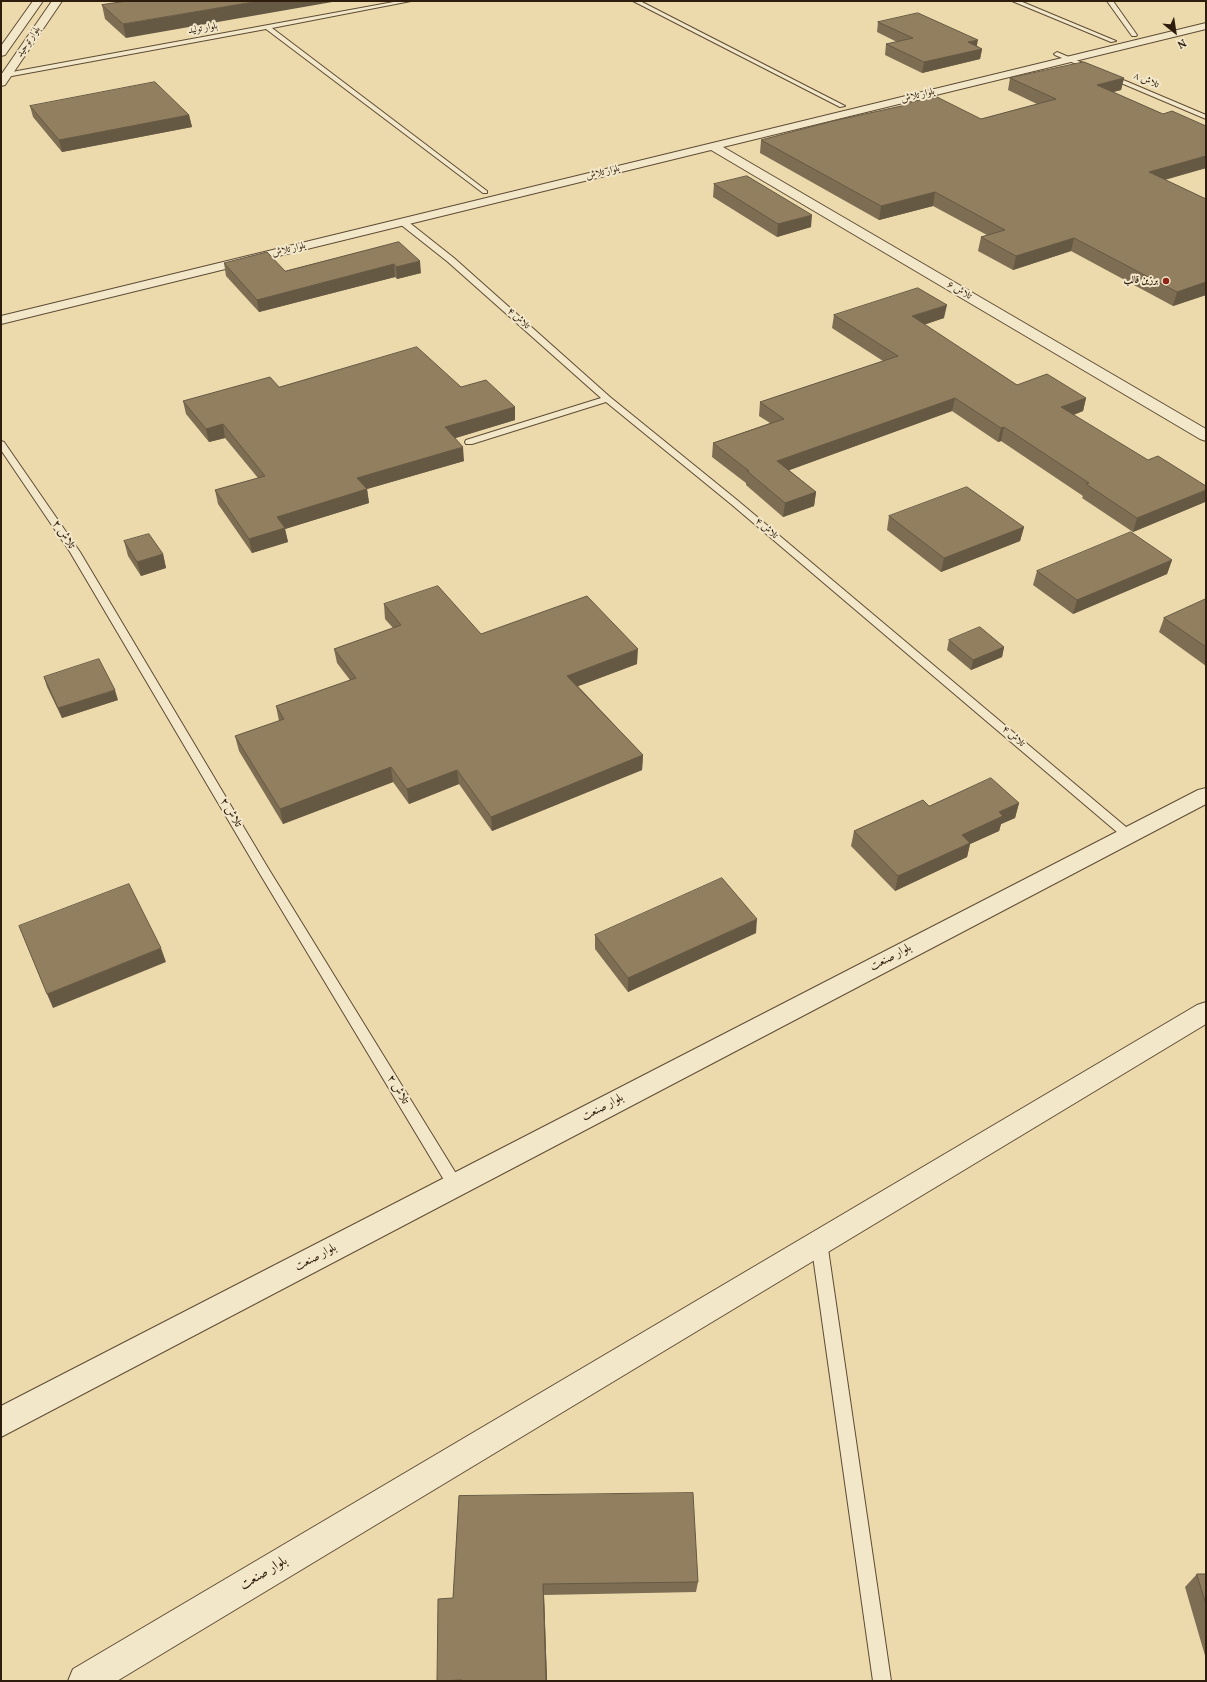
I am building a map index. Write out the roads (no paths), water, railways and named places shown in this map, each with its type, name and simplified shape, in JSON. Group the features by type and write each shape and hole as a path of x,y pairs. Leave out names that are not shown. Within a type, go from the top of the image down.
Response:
{"street":[{"name":"بلوار توحید","path":"1,53 38,1"},
{"name":"بلوار توحید","path":"4,74 57,1"},
{"name":"بلوار تلاش","path":"1,309 399,218 842,106 1206,18"},
{"name":"بلوار تلاش","path":"490,196 712,146 1206,26"},
{"path":"1134,35 1148,41"},
{"path":"1113,40 1126,46"},
{"name":"تلاش ۶","path":"712,146 1206,436"},
{"name":"بلوار تلاش","path":"1,320 399,218"},
{"name":"بلوار صنعت","path":"1,1422 1206,795"},
{"name":"بلوار صنعت","path":"85,1681 1206,1012"}],"lane":[{"name":"بلوار تولید","path":"4,74 383,1"},
{"name":"بلوار تولید","path":"4,74 196,37 267,27 407,1"},
{"path":"636,1 842,106"},
{"path":"1015,1 1113,40"},
{"path":"1110,1 1134,35"},
{"path":"310,14 316,18"},
{"path":"267,27 490,196"},
{"name":"تلاش ۸","path":"1057,54 1206,117"},
{"name":"تلاش ۴","path":"399,218 451,260 607,399 734,502 1128,835"},
{"path":"470,442 607,399"},
{"name":"تلاش ۲","path":"1,444 75,552 264,871 455,1185"},
{"path":"819,1242 882,1681"}],"place":[{"name":"برزین قالب","path":"1166,281"}]}
